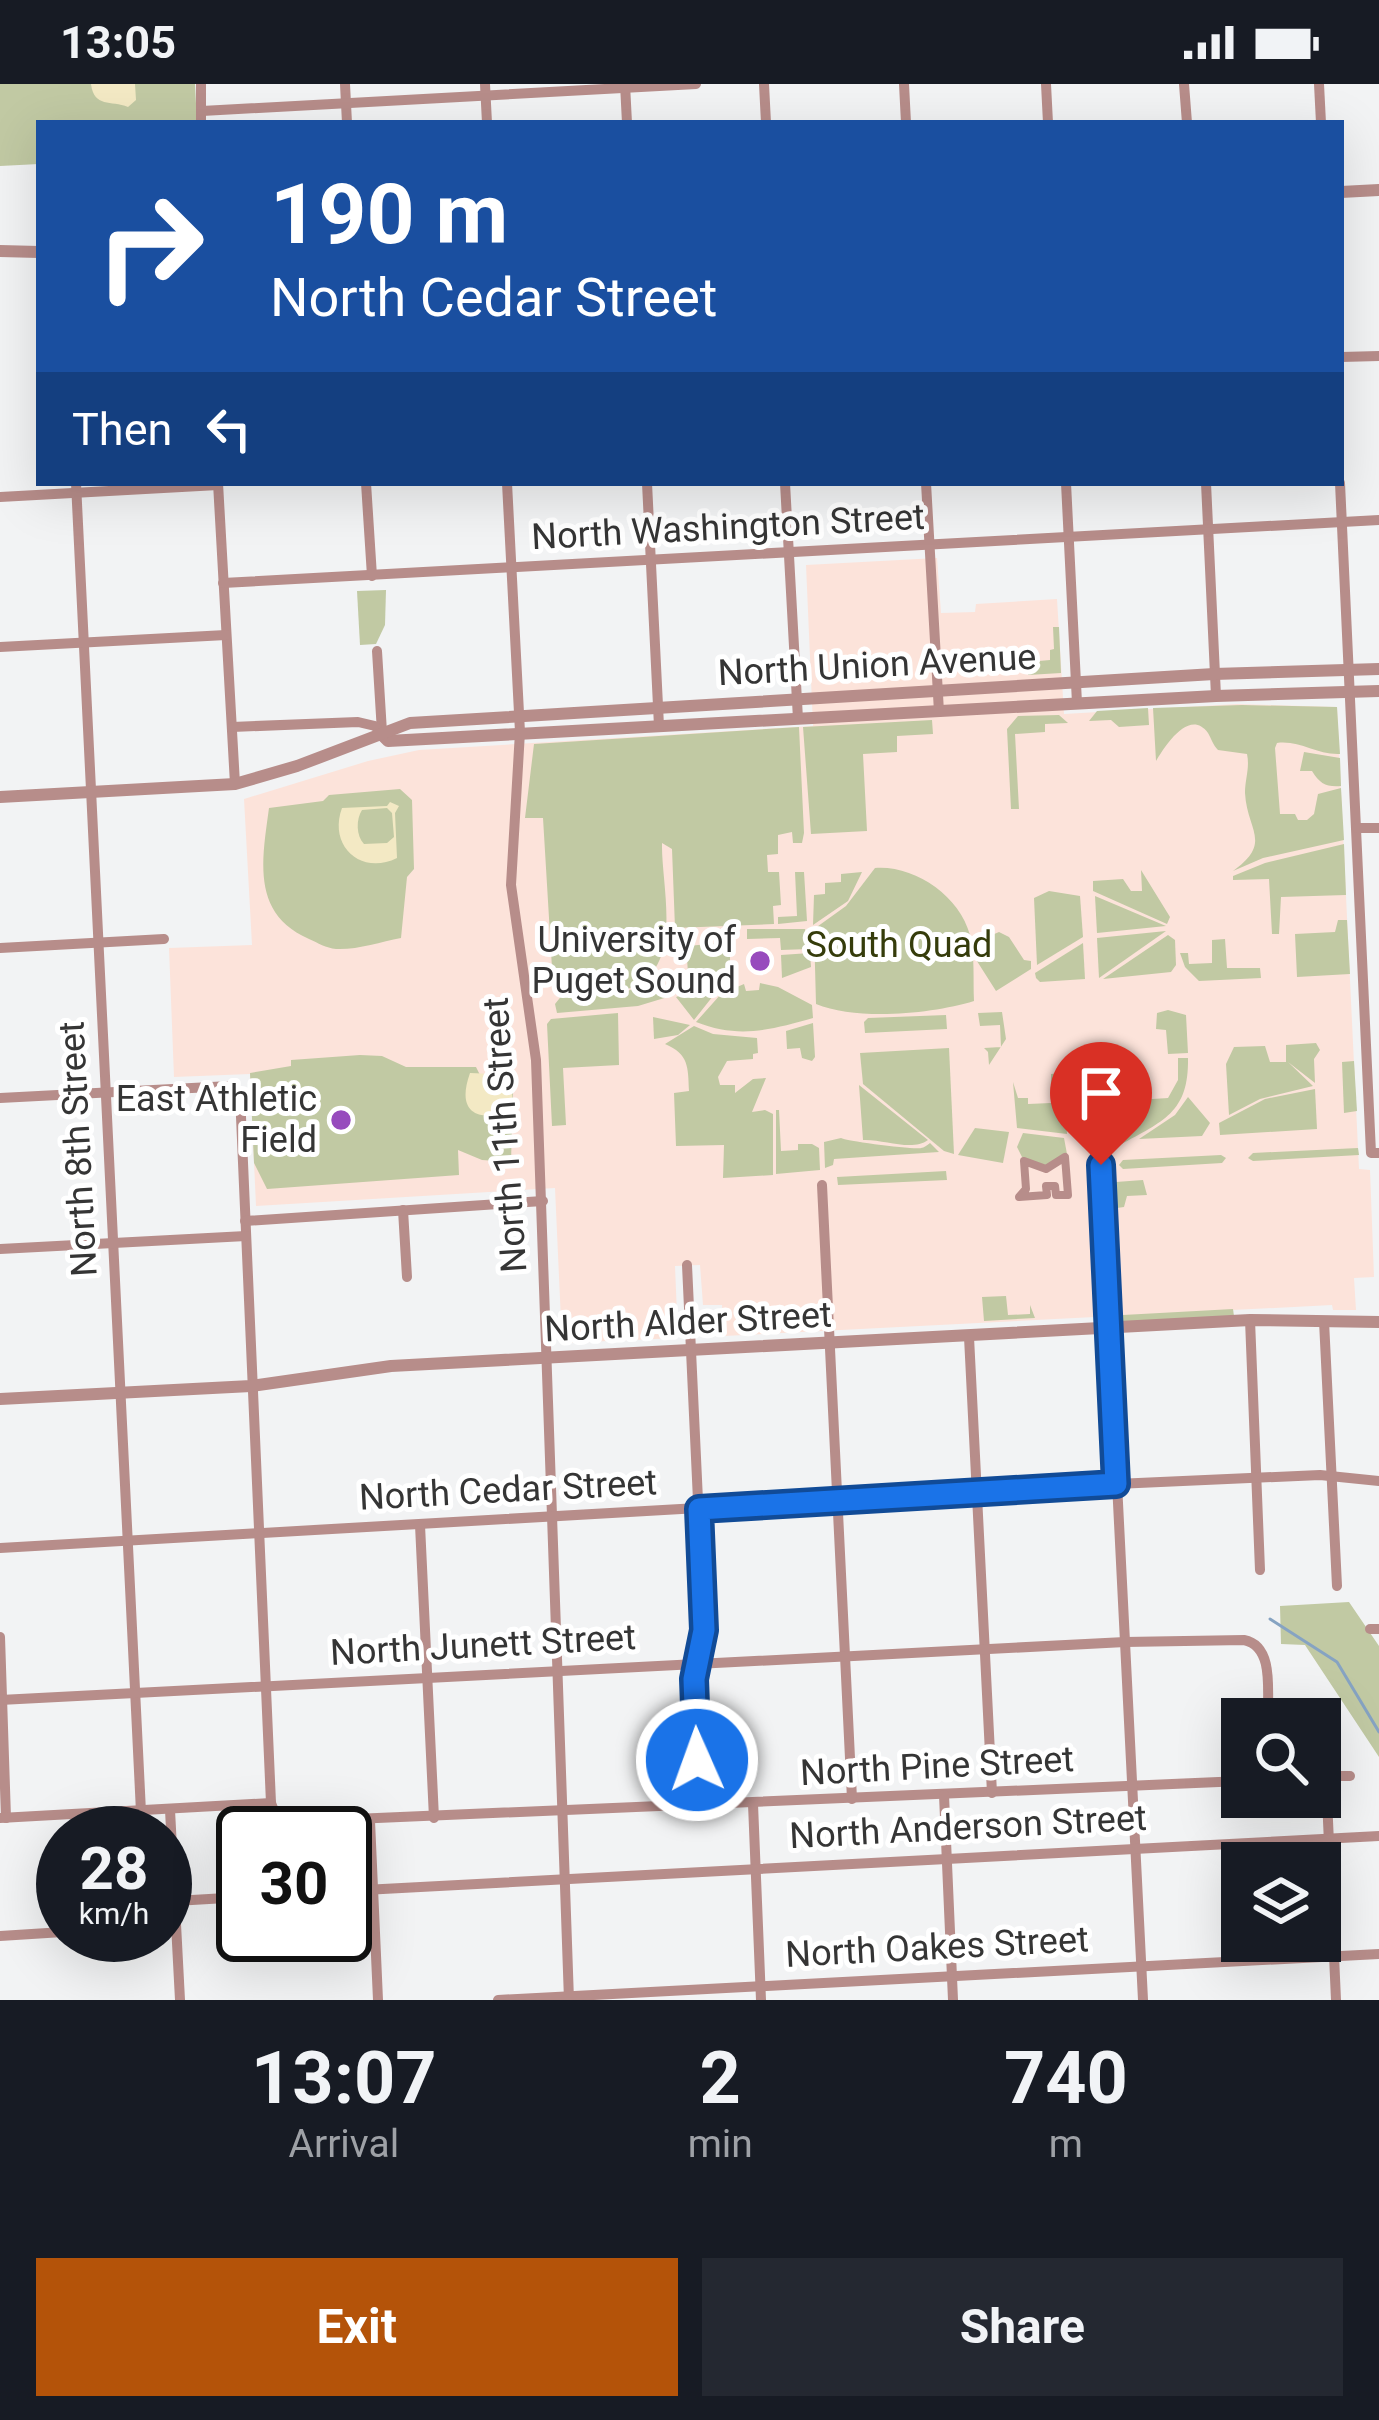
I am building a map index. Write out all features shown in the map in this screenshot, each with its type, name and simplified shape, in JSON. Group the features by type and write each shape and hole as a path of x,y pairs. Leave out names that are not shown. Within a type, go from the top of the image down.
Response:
{"street":[{"path":"201,84 201,117 485,90 696,84"},
{"path":"345,84 347,120"},
{"path":"764,84 766,120"},
{"path":"904,84 906,120"},
{"path":"1046,84 1048,120"},
{"path":"1184,84 1186,120"},
{"path":"1319,84 1321,120"},
{"path":"625,86 627,120"},
{"path":"485,90 487,120"},
{"path":"1344,192 1379,190"},
{"path":"0,251 36,252"},
{"path":"1344,357 1379,356"},
{"path":"0,497 147,486"},
{"path":"218,486 235,784"},
{"path":"367,486 372,576"},
{"name":"North 11th Street","path":"507,486 520,732 511,885 532,1019 543,1201 569,1998"},
{"path":"647,486 658,726"},
{"path":"785,486 798,718"},
{"path":"926,486 938,712"},
{"path":"1066,486 1077,704"},
{"path":"1206,486 1216,696"},
{"path":"1340,486 1375,1153"},
{"name":"North 8th Street","path":"76,488 141,1806"},
{"name":"North Washington Street","path":"224,583 1379,520"},
{"path":"0,647 226,635"},
{"path":"377,651 382,735"},
{"name":"North Union Avenue","path":"0,797 235,784 410,723 1214,674 1379,669"},
{"name":"North Union Avenue","path":"232,727 358,722 375,726 388,741 1216,696 1379,692"},
{"path":"1358,828 1379,828"},
{"path":"0,948 164,939"},
{"path":"1364,989 1379,988"},
{"path":"0,1098 235,1087 241,1098 271,1803 192,1808"},
{"path":"1065,1157 1068,1196 1056,1195 1055,1186 1046,1186 1046,1195 1019,1198 1026,1190 1024,1161 1046,1168 1065,1157"},
{"path":"1101,1165 1143,2000"},
{"path":"822,1185 852,1799"},
{"path":"245,1221 543,1201"},
{"path":"403,1210 407,1277"},
{"path":"0,1249 246,1236"},
{"path":"687,1264 704,1630 694,1686 698,1806"},
{"path":"1250,1321 1260,1570"},
{"name":"North Alder Street","path":"0,1399 251,1386 372,1368 548,1358 1250,1321 1379,1322"},
{"path":"1324,1322 1337,1586"},
{"path":"969,1337 992,1793"},
{"name":"North Cedar Street","path":"0,1548 1116,1484 1320,1475 1379,1480"},
{"path":"420,1525 434,1818"},
{"path":"0,1637 3,1818 36,1817"},
{"name":"North Junett Street","path":"2,1700 1125,1642 1256,1642 1265,1658 1267,1698"},
{"path":"1341,1776 1350,1776"},
{"name":"North Pine Street","path":"372,1821 1221,1781"},
{"path":"944,1796 952,2000"},
{"path":"753,1804 761,2000"},
{"path":"1327,1818 1329,1842"},
{"name":"North Anderson Street","path":"373,1889 1379,1836"},
{"path":"372,1866 378,2000"},
{"path":"0,1936 36,1934"},
{"name":"North Oakes Street","path":"1341,1956 1379,1954"},
{"path":"175,1962 180,2000"},
{"name":"North Oakes Street","path":"498,2000 1221,1962"},
{"path":"1334,1962 1336,2000"}],"shaded area":[{"name":"University of Puget Sound","path":"937,558 941,613 975,612 976,604 1057,599 1064,714 1237,704 1337,707 1359,1169 1370,1170 1374,1277 1354,1278 1356,1310 1333,1310 1332,1305 724,1336 722,1305 703,1305 700,1265 675,1266 678,1338 562,1343 555,1188 256,1206 250,1074 174,1077 169,948 252,945 244,799 419,750 813,726 806,565"}],"green space":[{"path":"0,84 195,84 197,120 36,120 36,164 0,166"},
{"path":"386,590 385,625 376,644 360,645 357,591"},
{"path":"1053,627 1059,627 1061,673 1028,675 1028,662 1050,660"},
{"path":"1337,707 1340,754 1285,743 1275,748 1280,814 1307,820 1314,814 1318,794 1341,788 1344,840 1263,858 1233,871 1255,844 1245,793 1247,754 1218,750 1201,726 1193,725 1178,732 1156,761 1153,708"},
{"path":"1148,708 1149,725 1119,727 1111,720 1089,721 1097,711"},
{"path":"1059,715 1068,723 1045,724 1045,732 1015,734 1019,809 1011,809 1007,729 1018,716"},
{"path":"932,720 933,734 897,736 897,752 863,754 867,831 811,834 803,727"},
{"path":"799,727 804,833 802,843 793,843 792,832 778,835 778,854 767,855 768,872 779,872 781,905 773,906 774,924 675,928 672,849 662,843 666,929 655,969 641,983 603,992 587,988 561,968 552,968 543,818 525,818 534,744"},
{"path":"1304,752 1340,758 1341,786 1324,784 1312,771 1300,771"},
{"path":"400,789 412,800 414,869 407,877 401,938 336,949 290,928 277,915 265,884 269,808 323,801 329,795"},
{"path":"1344,844 1346,895 1281,897 1279,934 1272,934 1269,879 1233,880 1265,863"},
{"name":"South Quad","path":"875,868 919,877 956,907 972,943 974,1001 895,1014 852,1013 816,1004 814,929 846,906"},
{"path":"1141,870 1170,917 1167,924 1093,891 1093,881 1123,879 1131,891 1142,891"},
{"path":"795,872 804,872 807,921 778,924 778,917 797,916"},
{"path":"862,872 848,901 813,925 814,895 825,894 825,883 841,882 841,874"},
{"path":"1049,891 1080,896 1083,937 1037,965 1034,898"},
{"path":"1095,896 1166,926 1097,933"},
{"path":"1338,920 1347,920 1350,974 1297,977 1295,934 1335,932"},
{"path":"747,929 805,929 809,949 781,950 780,938 747,939"},
{"path":"1166,931 1099,978 1097,938"},
{"path":"999,932 1009,937 1024,960 1031,961 1031,969 996,991 975,958 985,938"},
{"path":"1168,935 1175,940 1176,965 1171,972 1103,979"},
{"path":"1225,939 1227,968 1260,968 1261,978 1199,981 1185,967 1180,953 1188,953 1189,964 1212,963 1212,940"},
{"path":"730,942 730,979 675,994 669,974 677,981 688,973 687,959 673,957 677,947"},
{"path":"1083,943 1085,979 1040,982 1036,978 1035,973"},
{"path":"810,953 811,967 782,978 781,955"},
{"path":"736,982 713,996 694,1020 676,997 704,987"},
{"path":"655,983 665,986 671,996 638,1006 557,1013 555,1004 571,984 609,996"},
{"path":"760,983 812,1005 813,1018 741,1031 696,1022 721,994 744,984 746,991 759,990"},
{"path":"1168,1010 1186,1015 1188,1053 1168,1054 1166,1030 1156,1029 1157,1013"},
{"path":"1002,1012 1006,1039 1001,1047 1000,1025 980,1026 978,1013"},
{"path":"618,1013 619,1065 563,1068 566,1125 552,1126 547,1024 551,1019"},
{"path":"946,1015 947,1029 865,1033 868,1018"},
{"path":"653,1017 690,1025 678,1035 654,1039"},
{"path":"813,1023 812,1061 802,1058 800,1048 787,1049 786,1031"},
{"path":"694,1026 713,1034 757,1038 758,1053 753,1059 727,1061 718,1077 720,1085 735,1085 735,1093 753,1079 766,1078 752,1112 773,1114 773,1175 723,1178 724,1145 676,1146 674,1093 689,1091 688,1075 683,1057 665,1044"},
{"path":"1316,1043 1320,1050 1314,1059 1315,1083 1288,1062 1313,1086 1260,1099 1229,1115 1226,1064 1234,1047 1265,1046 1270,1062 1286,1062 1286,1045"},
{"path":"1001,1047 989,1065 984,1048"},
{"path":"949,1048 954,1154 944,1151 863,1084 860,1053"},
{"name":"East Athletic Field","path":"382,1056 406,1067 476,1067 480,1075 505,1070 513,1088 511,1162 482,1160 458,1150 459,1175 267,1189 254,1163 250,1073 291,1066 291,1060"},
{"path":"1104,1056 1115,1067 1117,1079 1110,1087 1093,1080 1076,1097 1075,1069 1086,1057"},
{"path":"1178,1058 1188,1058 1178,1103 1161,1121 1120,1145 1116,1142 1128,1114 1128,1090 1136,1089 1137,1100 1168,1098 1178,1080"},
{"path":"1354,1061 1357,1111 1344,1113 1342,1062"},
{"path":"1064,1073 1067,1134 1017,1128 1013,1082 1018,1098 1028,1098 1028,1104 1051,1103 1051,1074"},
{"path":"1117,1083 1115,1120 1107,1124 1098,1117 1092,1126 1084,1123 1077,1101 1086,1091 1101,1098"},
{"path":"859,1085 928,1140 906,1145 863,1140"},
{"path":"1315,1089 1317,1129 1220,1135 1219,1123 1265,1099"},
{"path":"1188,1097 1210,1123 1202,1136 1139,1139 1175,1115"},
{"path":"776,1110 781,1151 812,1144 819,1148 820,1170 776,1174"},
{"path":"975,1128 1009,1132 1003,1163 958,1155"},
{"path":"1023,1133 1064,1138 1067,1154 1046,1169 1024,1161 1017,1147"},
{"path":"841,1138 916,1148 930,1143 939,1152 834,1159 825,1168 824,1142"},
{"path":"1358,1148 1359,1155 1248,1158 1253,1153"},
{"path":"1226,1158 1222,1163 1123,1169 1119,1165 1123,1160"},
{"path":"946,1171 947,1180 838,1185 837,1177"},
{"path":"1143,1180 1147,1195 1127,1196 1124,1207 1117,1208 1116,1182"},
{"path":"1006,1296 1008,1315 1030,1314 1030,1305 1035,1318 984,1321 982,1297"},
{"path":"1233,1309 1234,1316 1123,1323 1123,1315"},
{"path":"1349,1602 1379,1646 1379,1757 1305,1645 1281,1644 1280,1606"}],"sand":[{"path":"91,84 135,84 136,100 128,107 104,102"},
{"path":"390,802 399,806 395,813 397,858 384,863 360,860 340,834 342,808","holes":["387,808 392,813 394,837 387,843 364,844 358,827 362,810"]},
{"path":"505,1070 511,1076 513,1111 490,1116 474,1112 466,1098 470,1073"}],"waterway":[{"path":"1270,1619 1337,1662 1379,1732"}],"place":[{"name":"University of Puget Sound","path":"760,961"},
{"name":"East Athletic Field","path":"341,1120"}],"route":[{"path":"697,1760 694,1679 704,1630 699,1509 1116,1484 1101,1165"}]}
